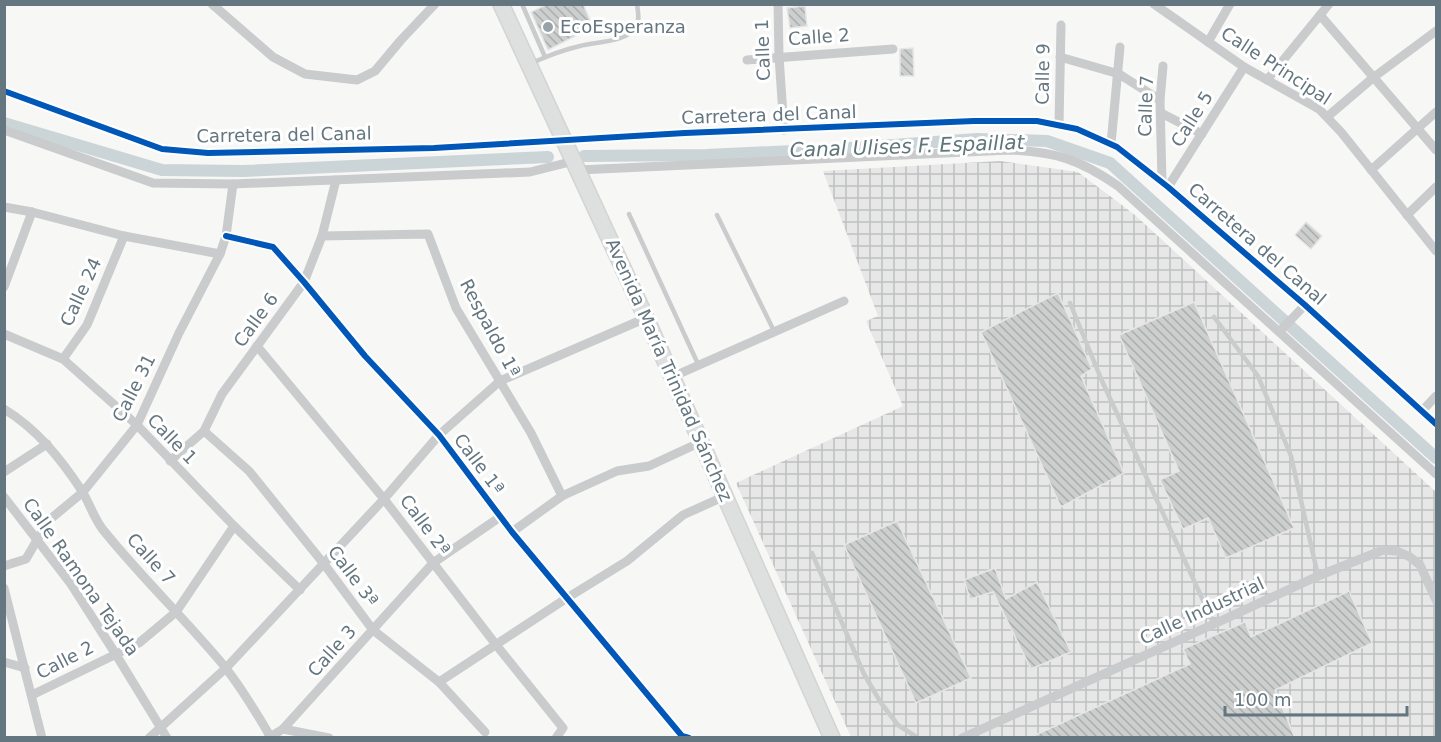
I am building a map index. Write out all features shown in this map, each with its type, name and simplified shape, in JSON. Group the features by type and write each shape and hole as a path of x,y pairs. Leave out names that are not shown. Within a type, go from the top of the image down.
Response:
{"main road":[{"name":"Avenida María Trinidad Sánchez","path":"502,5 646,318 832,738"}],"street":[{"path":"212,4 273,57 305,74 357,80 375,71 400,40 435,4"},
{"name":"Calle 1","path":"778,4 778,57 784,130"},
{"name":"Calle Principal","path":"1154,4 1244,68 1319,109 1437,252"},
{"path":"1208,42 1230,4"},
{"path":"1267,80 1329,4"},
{"path":"1320,15 1437,150"},
{"name":"Calle 9","path":"1059,125 1061,24"},
{"path":"1327,117 1374,77 1437,30"},
{"path":"1111,144 1120,46"},
{"name":"Calle 2","path":"747,60 893,49"},
{"path":"1060,57 1119,74 1160,100"},
{"name":"Calle 7","path":"1163,66 1160,100 1165,185"},
{"name":"Calle 5","path":"1165,185 1202,134 1244,68"},
{"name":"Carretera del Canal","path":"4,91 162,149 208,153 434,148 974,121 1037,121 1077,129 1117,147 1165,185 1305,305 1437,424"},
{"path":"1371,170 1437,112"},
{"path":"1161,113 1202,134"},
{"path":"4,130 153,183 233,184 530,172 576,165 1010,150 1042,151 1072,159 1096,170 1118,186 1282,329 1437,474"},
{"name":"Calle 6","path":"170,461 204,431 222,394 304,282 322,236 336,180"},
{"name":"Calle 31","path":"4,566 26,559 48,521 83,492 137,425 179,333 220,254 226,236 233,184"},
{"path":"1407,215 1437,187"},
{"path":"4,207 124,236 220,254"},
{"path":"4,286 32,212"},
{"name":"Respaldo 1ª","path":"322,236 428,234 456,308 531,433 562,496"},
{"name":"Calle 24","path":"63,359 87,325 124,236"},
{"name":"Calle 1ª","path":"226,236 273,247 365,356 439,435 512,532 682,736 689,738"},
{"path":"672,377 844,302"},
{"path":"1282,329 1305,305"},
{"path":"149,738 226,668 384,499 439,435 500,381 646,318"},
{"name":"Calle 1","path":"4,334 63,359 137,425 234,526 300,590"},
{"name":"Calle 2ª","path":"257,345 384,499 563,728 556,738"},
{"path":"1422,411 1437,396"},
{"name":"Calle 7","path":"4,409 25,422 47,444 83,492 97,523 131,565 226,668 250,703 269,737"},
{"name":"Calle 3ª","path":"204,431 249,471 324,564 373,630 439,682 485,732"},
{"path":"512,532 562,496 617,471 649,466 701,442"},
{"path":"4,472 47,444"},
{"path":"439,682 627,561 683,514 725,496"},
{"name":"Calle Ramona Tejada","path":"4,497 71,585 116,653 166,738"},
{"name":"Calle 3","path":"269,737 283,729 433,563 500,517"},
{"name":"Calle 2","path":"32,695 139,643 176,612 234,526"},
{"name":"Calle Industrial","path":"962,738 1318,576 1383,550 1397,551 1420,565 1437,600"},
{"path":"4,588 42,738"},
{"path":"4,662 25,668"},
{"path":"283,729 329,738"}],"lane":[{"path":"522,4 545,57"},
{"path":"529,64 580,46 629,34 636,28 639,18 637,4"},
{"path":"629,214 699,365"},
{"path":"717,215 774,332"},
{"path":"1070,303 1102,381 1214,624"},
{"path":"1214,317 1258,376 1291,456 1318,576"},
{"path":"812,554 864,674 881,703 898,725 918,738"}],"shaded area":[{"path":"1000,161 1078,172 1135,215 1436,492 1436,737 851,737 736,483 903,406 866,321 878,316 823,171"}],"building":[{"path":"548,4 583,4 593,27 548,50 531,12"},
{"path":"805,6 807,26 790,28 787,8"},
{"path":"913,48 914,76 900,76 900,49"},
{"path":"1306,222 1322,236 1311,249 1295,235"},
{"path":"1058,293 1092,369 1081,376 1124,473 1061,507 981,332"},
{"path":"1194,302 1294,528 1226,558 1208,518 1183,529 1160,480 1179,471 1119,335"},
{"path":"897,521 971,678 916,703 844,545"},
{"path":"995,568 1006,599 1037,582 1071,652 1031,669 993,592 970,599 964,580"},
{"path":"1349,591 1372,643 1275,690 1295,738 1029,738 1190,664 1183,649 1245,622 1251,637"}],"waterway":[{"name":"Canal Ulises F. Espaillat","path":"4,123 162,170 243,171 548,157"},
{"name":"Canal Ulises F. Espaillat","path":"584,156 706,155 977,139 1047,141 1110,163 1436,458"}],"cycle path":[{"path":"4,91 162,149 208,153 434,148 685,133 974,121 1037,121 1077,129 1117,147 1168,187 1305,305 1436,424"},
{"path":"226,236 273,247 365,356 439,435 512,532 682,736 689,738"}],"place":[{"name":"EcoEsperanza","path":"548,27"}]}
